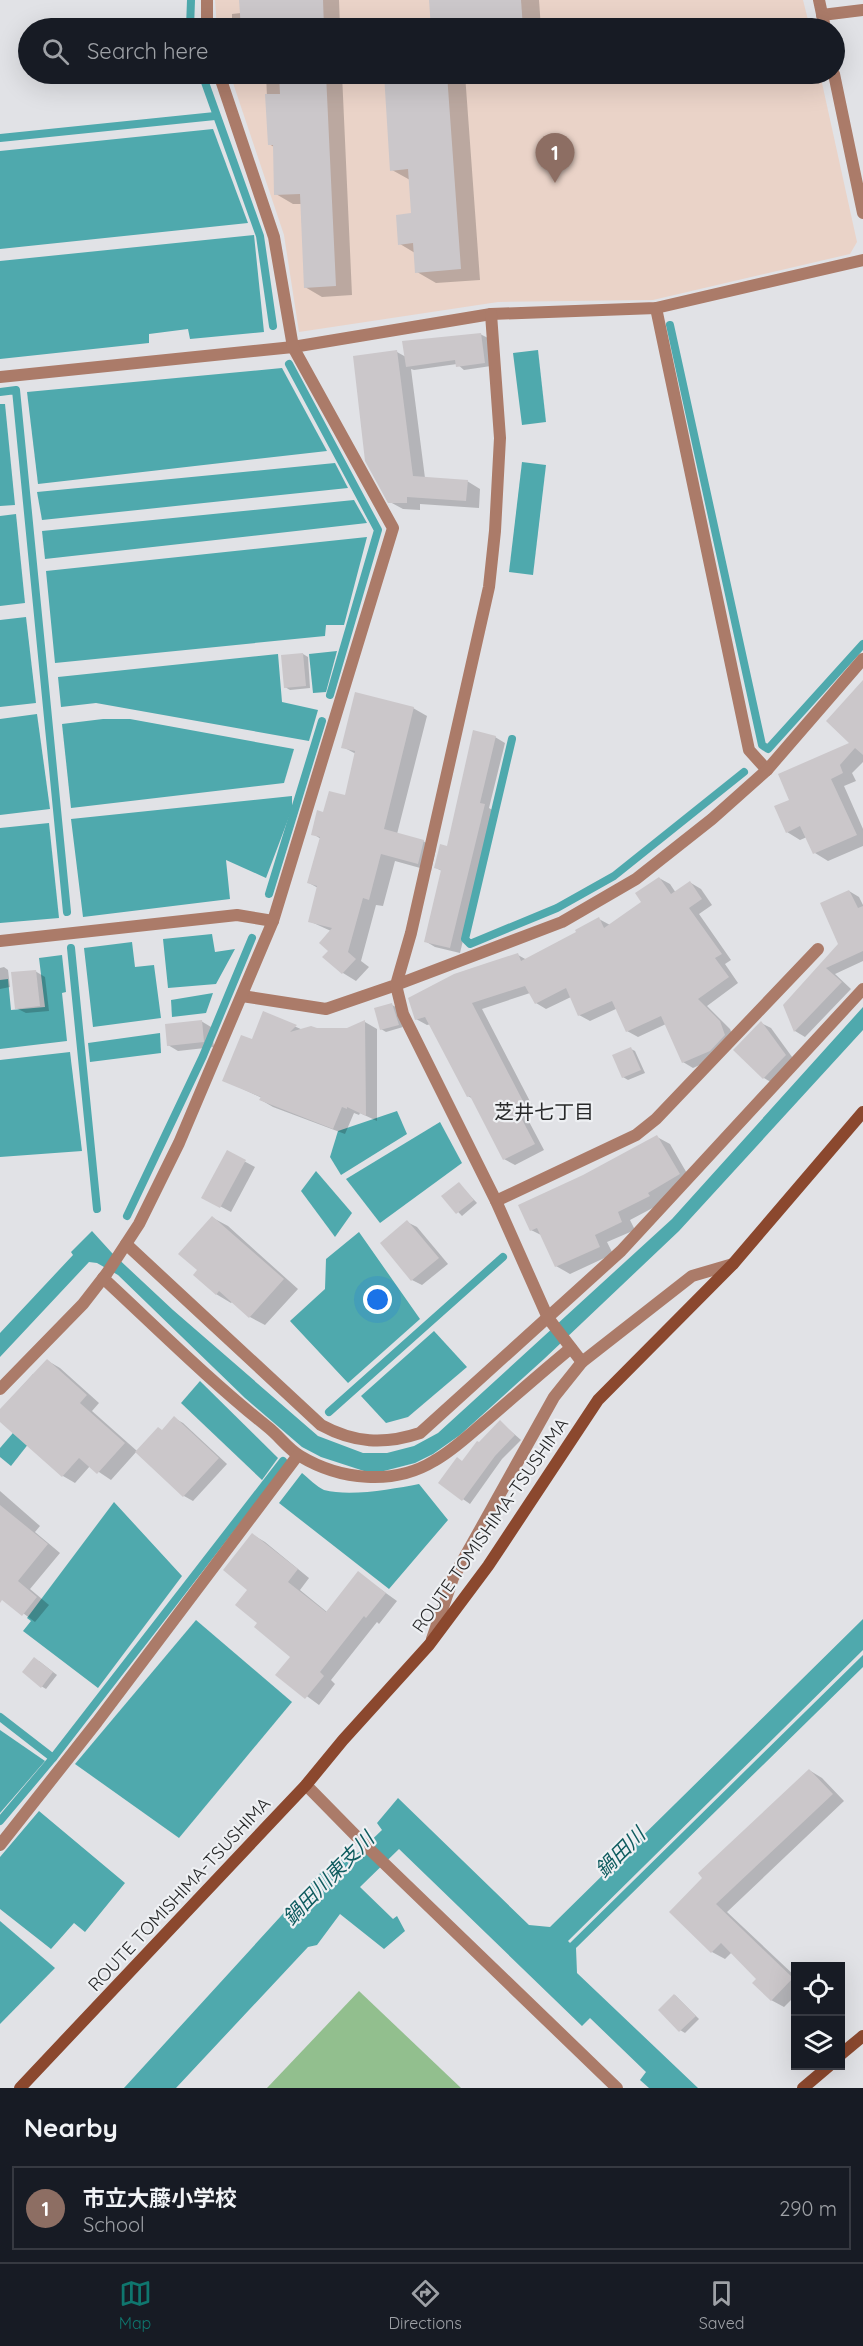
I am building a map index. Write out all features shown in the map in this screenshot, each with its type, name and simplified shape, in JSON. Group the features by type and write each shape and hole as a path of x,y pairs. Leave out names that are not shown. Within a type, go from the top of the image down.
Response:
{"main road":[{"name":"ROUTE TOMISHIMA-TSUSHIMA","path":"20,2088 306,1785 429,1646 488,1566 598,1400 733,1263 863,1112"},
{"path":"845,2051 863,2036"},
{"path":"803,2088 824,2070"}],"street":[{"path":"207,0 207,18"},
{"path":"819,0 823,18"},
{"path":"822,15 863,10"},
{"path":"0,1389 83,1304 105,1276 139,1224 179,1143 273,921 393,528 293,347 274,237 222,84"},
{"path":"836,84 863,213"},
{"path":"0,377 293,347 491,314 656,308 863,260"},
{"path":"656,308 749,750 767,770"},
{"path":"491,314 501,438 489,586 411,933 396,985 403,1014 496,1201 548,1318 582,1362"},
{"path":"242,996 327,1009 562,922 626,884 712,819 767,770 863,659"},
{"path":"0,941 237,915 273,921"},
{"path":"496,1201 636,1135 656,1119 818,949"},
{"path":"126,1244 321,1425 359,1440 402,1439 420,1433 621,1251 863,989"},
{"path":"429,1646 453,1578 554,1397 582,1362 692,1276 733,1263"},
{"path":"105,1276 238,1404 272,1430 298,1455 326,1468 369,1478 385,1478 411,1472 434,1462 459,1444 569,1345"},
{"path":"0,1845 97,1722 298,1455"},
{"path":"306,1785 617,2088"}],"shaded area":[{"path":"215,0 803,0 808,18 216,18"},
{"path":"233,84 822,84 857,242 850,254 653,300 498,302 299,332 284,235"}],"green space":[{"path":"359,1991 461,2088 267,2088"}],"water":[{"path":"213,129 248,223 0,249 0,151"},
{"path":"254,235 264,332 190,339 188,329 149,334 149,343 0,359 0,261"},
{"path":"538,350 546,422 522,425 513,353"},
{"path":"282,368 327,451 38,484 27,392"},
{"path":"0,404 5,404 15,505 0,506"},
{"path":"522,462 546,465 533,575 509,572"},
{"path":"335,463 348,488 42,520 37,492"},
{"path":"354,500 367,523 45,559 42,531"},
{"path":"16,514 25,603 0,606 0,516"},
{"path":"367,537 344,625 326,625 325,636 55,663 46,571"},
{"path":"26,617 36,703 0,707 0,620"},
{"path":"337,651 326,692 313,693 309,654"},
{"path":"278,654 282,702 318,710 309,741 96,703 61,707 58,677"},
{"path":"37,714 50,809 0,815 0,719"},
{"path":"103,719 130,719 294,749 284,783 71,808 62,724"},
{"path":"292,796 292,809 266,878 226,860 230,899 83,917 71,819"},
{"path":"49,823 59,918 0,923 0,828"},
{"path":"212,934 215,952 235,949 216,984 168,988 163,939"},
{"path":"132,942 135,967 154,965 161,1018 93,1027 84,948"},
{"path":"62,955 66,992 62,993 67,1041 0,1049 0,980 8,979 11,1010 45,1007 39,958"},
{"path":"213,993 206,1013 172,1017 171,1000"},
{"path":"863,1007 863,1030 679,1231 460,1435 433,1454 415,1463 380,1472 364,1471 321,1457 302,1447 245,1398 118,1275 97,1263 89,1262 0,1357 0,1333 73,1255 71,1252 92,1231 173,1310 318,1436 363,1453 387,1453 414,1446 438,1433 672,1219"},
{"path":"160,1033 161,1053 90,1062 88,1043"},
{"path":"70,1052 82,1151 0,1157 0,1060"},
{"path":"397,1111 407,1134 341,1175 330,1157 338,1131"},
{"path":"440,1122 462,1163 380,1223 346,1179"},
{"path":"316,1171 352,1213 335,1237 301,1191"},
{"path":"359,1232 420,1319 348,1383 290,1321 325,1289 326,1259"},
{"path":"434,1331 467,1367 408,1417 386,1423 361,1396"},
{"path":"200,1381 278,1458 262,1480 181,1403"},
{"path":"19,1426 33,1438 11,1466 0,1457 0,1448"},
{"path":"302,1473 321,1489 334,1492 372,1492 419,1484 448,1520 389,1589 279,1503"},
{"path":"114,1502 182,1576 98,1688 23,1631 31,1621 27,1618"},
{"name":"鍋田川東支川","path":"863,1619 863,1650 568,1941 570,1943 863,1655 863,1667 576,1948 577,1973 698,2088 649,2088 640,2080 646,2072 590,2018 582,2026 399,1849 360,1887 393,1919 397,1916 405,1931 384,1949 340,1914 317,1945 308,1947 176,2088 124,2088 323,1870 333,1863 358,1853 382,1830 377,1823 398,1798 529,1925 550,1927"},
{"path":"196,1620 292,1702 179,1838 75,1764"},
{"path":"0,1730 45,1761 0,1813"},
{"path":"39,1811 125,1883 85,1932 74,1923 51,1949 0,1909 0,1857"},
{"path":"0,1921 55,1968 0,2024"}],"building":[{"path":"239,0 323,0 324,18 240,18"},
{"path":"429,0 521,0 522,18 430,18"},
{"path":"280,84 326,84 336,286 304,288 300,194 274,195 273,145 268,145 265,94 280,94"},
{"path":"385,84 448,84 461,269 415,273 413,243 398,245 396,215 411,213 408,169 390,171"},
{"path":"481,333 485,363 456,367 455,360 406,367 402,341"},
{"path":"397,350 413,476 468,480 466,501 407,497 407,503 388,503 365,461 353,356"},
{"path":"303,653 306,686 284,688 281,655"},
{"path":"863,680 863,755 855,748 840,765 843,773 831,779 857,835 813,854 800,826 786,833 774,806 789,800 778,774 849,743 826,721"},
{"path":"355,692 414,707 384,829 424,840 418,864 381,854 369,900 363,898 348,952 356,959 342,974 322,957 328,951 319,943 332,928 308,922 317,886 307,883 320,837 311,835 317,810 323,812 329,791 345,795 355,751 341,748"},
{"path":"473,730 496,736 480,803 485,804 450,948 424,942 441,870 434,868 440,844 447,846"},
{"path":"659,877 671,894 690,881 702,899 689,908 722,954 715,958 729,977 698,999 720,1021 725,1035 710,1051 682,1063 661,1016 626,1032 612,1001 578,1016 566,988 535,1004 525,986 472,1003 525,1105 517,1110 535,1144 503,1160 425,1017 415,1020 408,998 454,974 487,963 518,953 521,961 599,917 604,928 641,902 635,893"},
{"path":"849,890 858,908 863,906 863,951 826,968 842,982 794,1032 783,1005 838,944 820,903"},
{"path":"36,970 40,1006 15,1009 11,972"},
{"path":"392,1003 399,1025 380,1030 374,1008"},
{"path":"263,1011 297,1025 290,1032 311,1026 347,1028 365,1020 366,1116 342,1107 333,1129 259,1100 261,1097 222,1081 241,1035 252,1039"},
{"path":"202,1020 204,1042 167,1046 165,1024"},
{"path":"761,1021 786,1055 763,1079 733,1050"},
{"path":"631,1047 641,1070 622,1078 612,1055"},
{"path":"657,1135 680,1174 648,1193 650,1196 618,1212 622,1222 595,1235 600,1247 555,1267 537,1228 530,1231 518,1205 583,1175"},
{"path":"227,1150 246,1160 220,1208 201,1198"},
{"path":"459,1182 474,1200 456,1214 441,1196"},
{"path":"212,1216 284,1279 249,1318 219,1291 216,1295 193,1275 197,1270 178,1254"},
{"path":"407,1220 439,1258 411,1281 380,1243"},
{"path":"47,1359 87,1395 80,1403 125,1443 97,1474 79,1458 62,1477 0,1422 0,1409"},
{"path":"174,1416 219,1458 183,1497 135,1452 158,1427 162,1430"},
{"path":"500,1420 515,1435 495,1456 462,1501 438,1483 457,1457 462,1461 477,1441 479,1442"},
{"path":"0,1505 48,1544 18,1581 37,1597 22,1616 2,1600 0,1603"},
{"path":"252,1533 298,1569 288,1582 326,1612 358,1571 386,1593 366,1618 364,1616 320,1672 324,1676 305,1699 275,1675 290,1657 254,1627 257,1623 235,1605 247,1590 223,1570"},
{"path":"34,1657 53,1672 41,1688 22,1672"},
{"path":"809,1769 833,1794 716,1904 791,1976 791,1980 771,2001 752,1983 756,1979 721,1943 711,1953 669,1912 702,1878 698,1873"},
{"path":"674,1994 696,2016 679,2032 658,2010"}],"waterway":[{"path":"190,18 191,0"},
{"path":"206,84 260,236 273,326"},
{"path":"0,138 215,116"},
{"path":"670,325 762,745 768,749 863,644"},
{"path":"289,364 378,530 330,695"},
{"path":"0,392 16,390 67,912"},
{"path":"269,894 322,721"},
{"path":"512,739 465,939 470,944 557,908 614,876 744,772"},
{"path":"127,1216 203,1056 252,938"},
{"path":"71,948 97,1209"},
{"path":"329,1412 503,1257"},
{"path":"0,1717 53,1758 283,1461"},
{"path":"0,1821 53,1758"}],"place":[{"name":"市立大藤小学校","path":"555,183"}],"district":[{"name":"芝井七丁目","path":"544,1111"}],"water label":[{"name":"鍋田川","path":"620,1852"}]}
